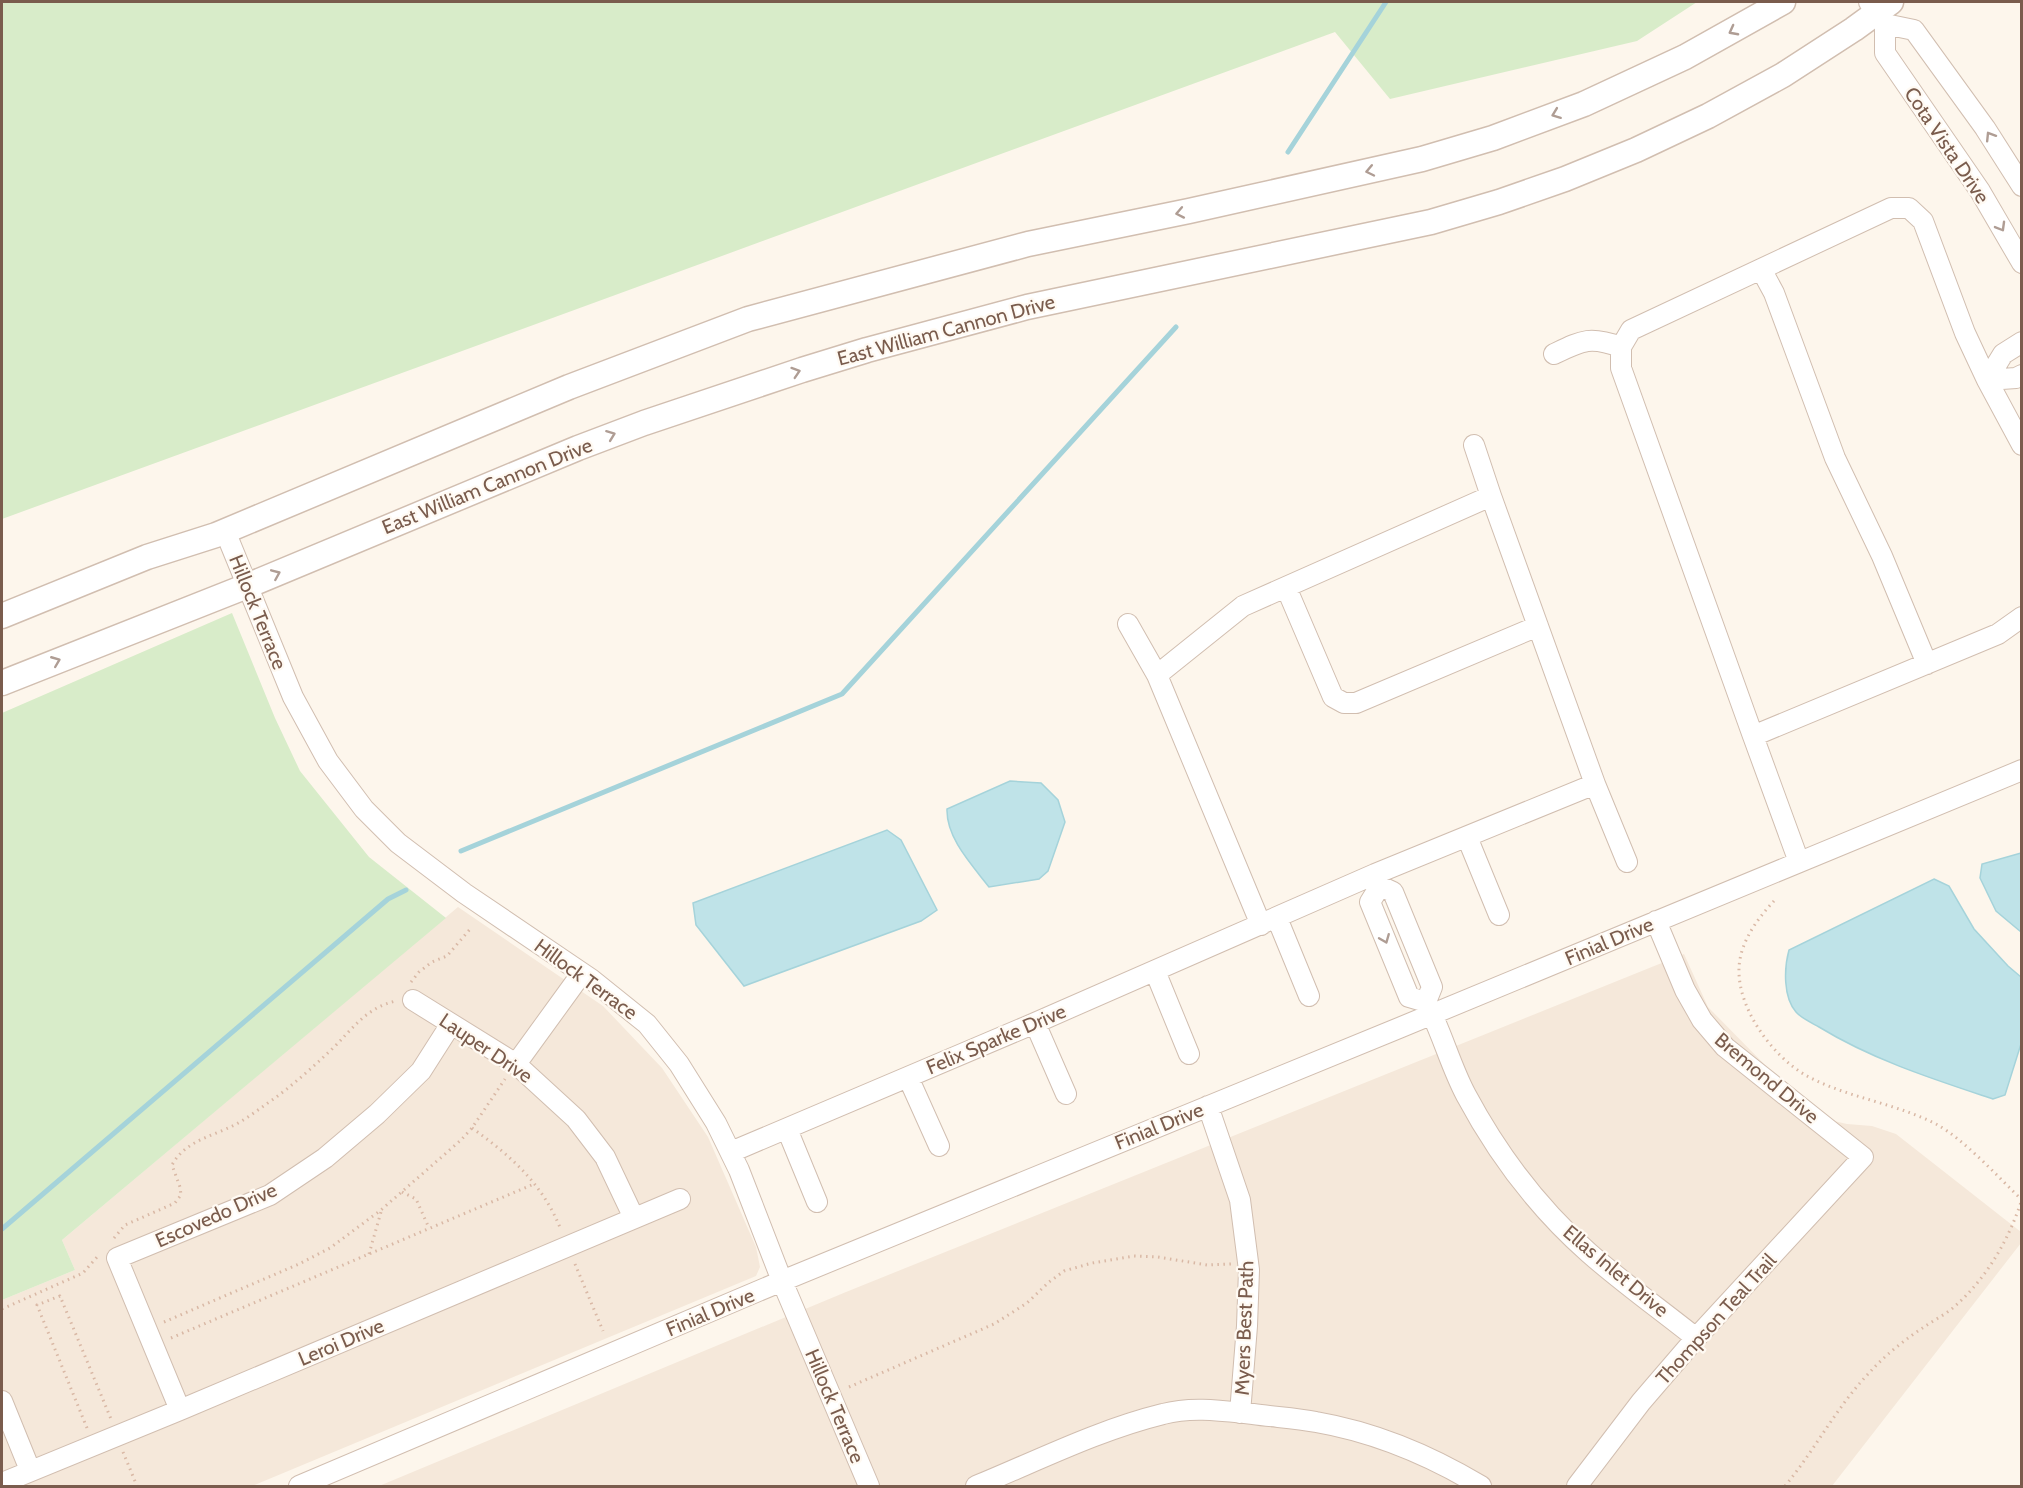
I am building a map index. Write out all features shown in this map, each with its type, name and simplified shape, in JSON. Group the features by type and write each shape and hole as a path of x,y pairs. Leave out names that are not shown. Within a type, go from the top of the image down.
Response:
{"street":[{"path":"2,616 147,557 225,531 569,387 748,319 1028,244 1422,159 1493,138 1584,104 1685,57 1783,2"},
{"name":"Cota Vista Drive","path":"1880,10 1914,30 1985,128 2022,186"},
{"name":"Cota Vista Drive","path":"1880,10 1885,52 1980,191 2022,263"},
{"name":"East William Cannon Drive","path":"2,683 247,586 578,448 802,370 1027,307 1431,222 1565,179 1636,150 1708,116 1783,75 1880,10"},
{"path":"1799,862 1621,368 1621,347 1631,330 1891,208 1909,208 1923,221 1965,333 2022,445"},
{"path":"1761,269 1774,293 1835,458 1882,556 1927,664"},
{"path":"1554,354 1580,342 1602,340 1621,347"},
{"path":"1987,380 2003,354 2022,342"},
{"path":"1987,380 2016,378 2022,375"},
{"path":"1474,445 1595,784 1627,862"},
{"path":"1157,675 1243,606 1491,496"},
{"name":"Hillock Terrace","path":"225,531 293,697 328,761 364,809 398,843 445,879 582,973 646,1024 679,1064 716,1123 730,1152 869,1486"},
{"path":"1286,587 1333,697 1344,703 1356,703 1538,626"},
{"path":"1753,736 1998,634 2022,617"},
{"path":"1128,624 1157,675 1269,921 1309,996"},
{"name":"Finial Drive","path":"299,1486 782,1281 1208,1106 1429,1008 1656,921 2022,770"},
{"name":"Felix Sparke Drive","path":"730,1152 1269,921 1377,880 1467,837 1595,784"},
{"path":"1467,837 1499,915"},
{"path":"1377,880 1370,902 1408,997 1429,1008"},
{"name":"Bremond Drive","path":"1656,921 1685,990 1702,1020 1725,1047 1863,1157"},
{"path":"1155,971 1189,1054"},
{"path":"510,1072 582,973"},
{"name":"Lauper Drive","path":"405,997 452,1024 510,1072 576,1119 605,1157 634,1218"},
{"name":"Ellas Inlet Drive","path":"1429,1008 1464,1092 1511,1167 1536,1199 1588,1252 1696,1338"},
{"path":"1035,1023 1066,1094"},
{"name":"Escovedo Drive","path":"180,1410 117,1258 270,1195 325,1158 377,1114 421,1071 452,1024"},
{"path":"908,1077 939,1146"},
{"name":"Myers Best Path","path":"1208,1106 1240,1200 1249,1270 1240,1413"},
{"path":"787,1129 817,1202"},
{"name":"Thompson Teal Trail","path":"1577,1486 1641,1402 1696,1338 1863,1157"},
{"name":"Leroi Drive","path":"2,1483 680,1199"},
{"path":"2,1401 30,1470"},
{"path":"976,1486 1116,1428 1165,1413 1206,1409 1316,1422 1351,1430 1429,1459 1481,1486"}],"path":[{"path":"1774,901 1744,943 1739,961 1741,986 1748,1011 1759,1030 1785,1059 1805,1075 1827,1085 1905,1110 1937,1125 1954,1137 2022,1199 2010,1232 1974,1287 1953,1308 1914,1334 1872,1369 1853,1390 1806,1461 1785,1486"},
{"path":"111,1241 125,1225 176,1203 181,1196 172,1165 177,1155 189,1145 239,1122 277,1097 331,1050 370,1011 405,997 419,972 432,962 447,956 471,928"},
{"path":"163,1323 299,1264 330,1248 381,1210 461,1140 472,1128 510,1072"},
{"path":"472,1128 508,1155 534,1184 553,1214 563,1238"},
{"path":"169,1338 534,1184"},
{"path":"402,1192 416,1199 429,1228"},
{"path":"369,1254 381,1210"},
{"path":"2,1309 83,1273 104,1249"},
{"path":"849,1387 994,1323 1027,1303 1064,1271 1092,1263 1134,1256 1207,1264 1231,1264"},
{"path":"573,1260 603,1331"},
{"path":"43,1291 47,1301"},
{"path":"88,1430 37,1305 60,1296 112,1420 113,1428"},
{"path":"122,1450 137,1486"}],"shaded area":[{"path":"458,907 603,1006 662,1068 708,1137 756,1247 760,1267 756,1276 252,1486 2,1486 2,1300 75,1270 62,1240"},
{"path":"1684,954 1708,1007 1765,1065 1834,1121 1872,1126 1896,1134 2021,1232 2021,1243 1832,1486 379,1486 846,1292"}],"green space":[{"path":"2,2 1697,2 1637,41 1390,99 1335,32 2,519"},
{"path":"232,613 275,718 300,771 369,857 446,918 62,1240 75,1270 2,1300 2,713"}],"water":[{"path":"1010,781 1041,783 1058,800 1065,822 1048,871 1039,879 989,887 955,841 947,809"},
{"path":"887,830 901,840 937,910 921,921 744,986 696,925 693,903"},
{"path":"2022,853 2021,932 1996,911 1980,878 1982,864"},
{"path":"1934,879 1949,886 1974,929 2021,977 2021,1044 2005,1095 1993,1099 1904,1068 1840,1039 1801,1016 1789,999 1786,965 1789,950"}],"waterway":[{"path":"1288,152 1386,2"},
{"path":"461,851 842,694 1176,327"},
{"path":"2,1229 388,899 406,890"}]}
